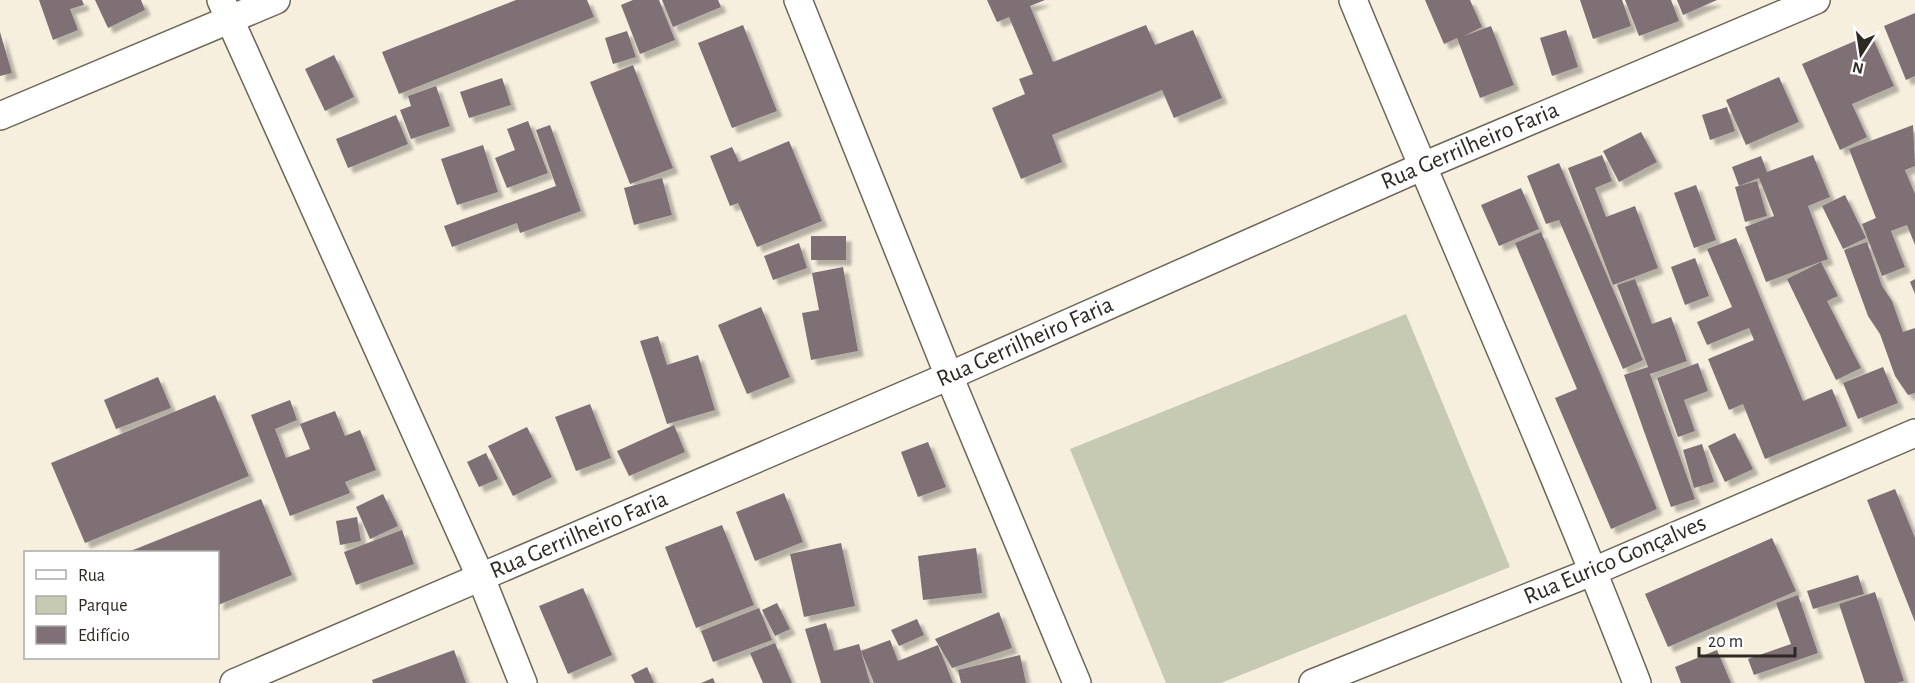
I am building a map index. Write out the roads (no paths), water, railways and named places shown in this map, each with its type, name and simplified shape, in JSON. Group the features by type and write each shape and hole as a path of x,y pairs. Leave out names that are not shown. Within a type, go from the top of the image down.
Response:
{"street":[{"path":"0,116 225,10 276,0"},
{"path":"798,0 949,376 1077,683"},
{"path":"1353,0 1421,167 1593,571 1637,683"},
{"name":"Rua Gerrilheiro Faria","path":"234,683 949,376 1421,167 1816,0"},
{"path":"225,10 481,578 524,683"},
{"name":"Rua Eurico Gonçalves","path":"1313,683 1593,571 1915,433"}]}
